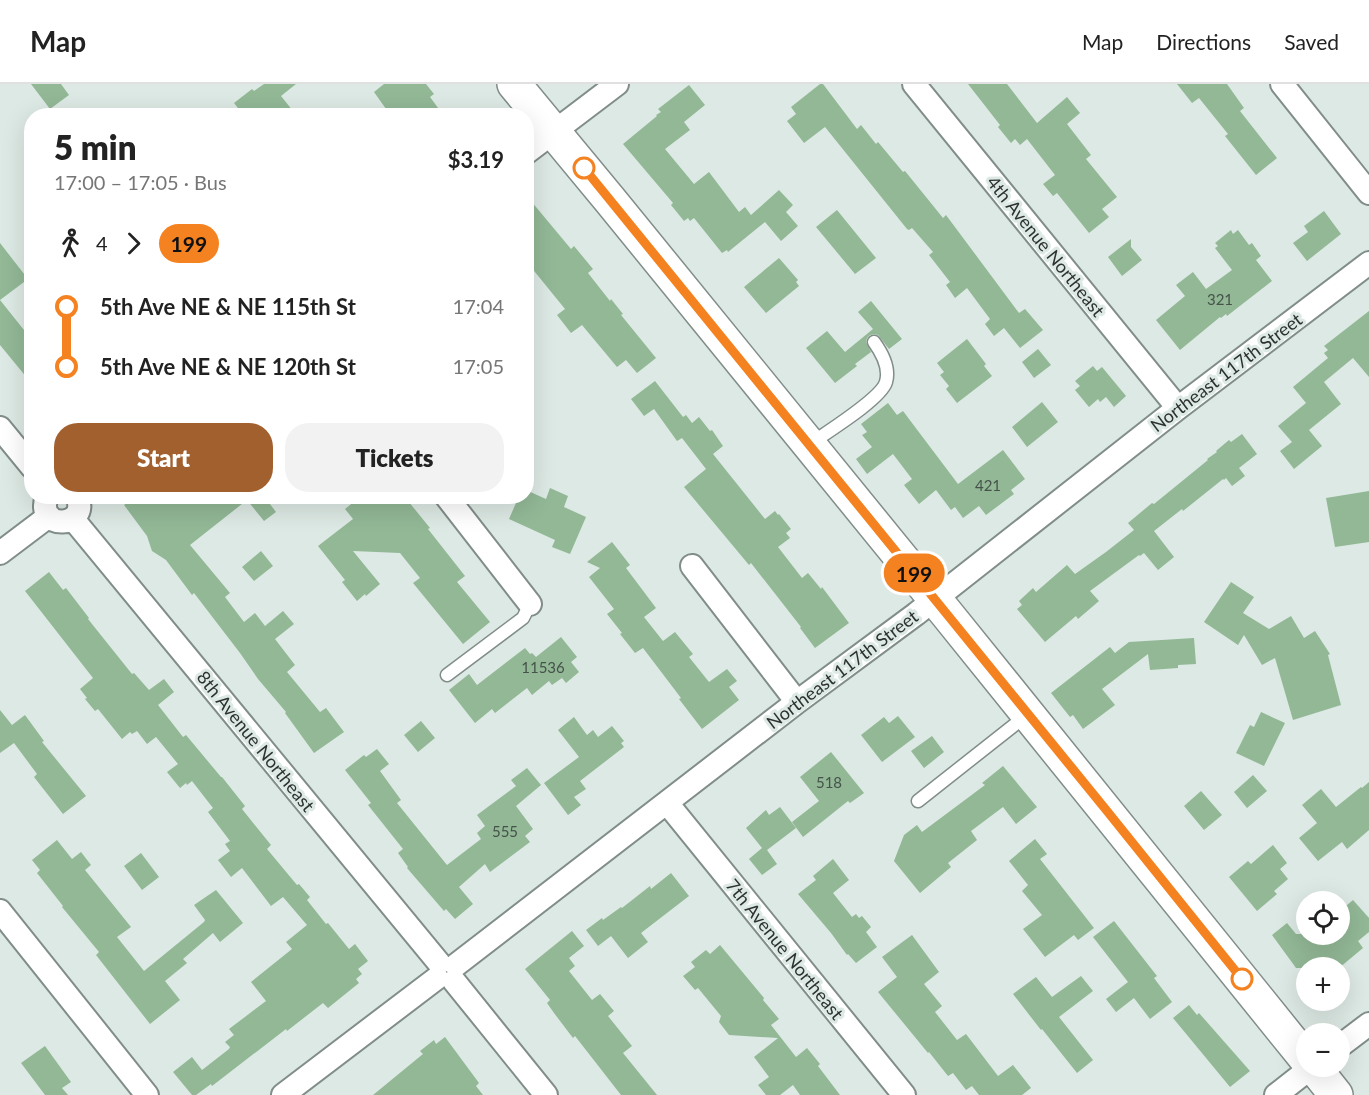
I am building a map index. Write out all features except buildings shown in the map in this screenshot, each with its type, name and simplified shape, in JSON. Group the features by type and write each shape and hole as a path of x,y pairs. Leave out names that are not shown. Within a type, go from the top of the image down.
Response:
{"main road":[{"path":"514,84 935,599 1296,1047"},
{"path":"1322,1077 1336,1095"}],"street":[{"path":"534,147 617,84"},
{"name":"4th Avenue Northeast","path":"914,84 1178,408"},
{"path":"1282,84 1369,193"},
{"name":"Northeast 117th Street","path":"283,1095 447,972 797,702 916,614 1178,408 1369,263"},
{"path":"0,428 24,457"},
{"path":"452,504 530,604"},
{"path":"0,553 48,506 52,520 63,522 75,508"},
{"name":"8th Avenue Northeast","path":"75,508 546,1095"},
{"path":"692,566 797,702"},
{"name":"7th Avenue Northeast","path":"667,803 904,1095"},
{"path":"0,911 147,1095"},
{"path":"1350,1038 1369,1024"},
{"path":"1276,1095 1299,1077"}],"lane":[{"path":"809,444 855,413 875,397 886,383 887,369 874,342"},
{"path":"447,675 523,618 530,604"},
{"path":"918,801 1028,714"}],"bus line":[{"name":"199","path":"584,168 1242,979"}]}
